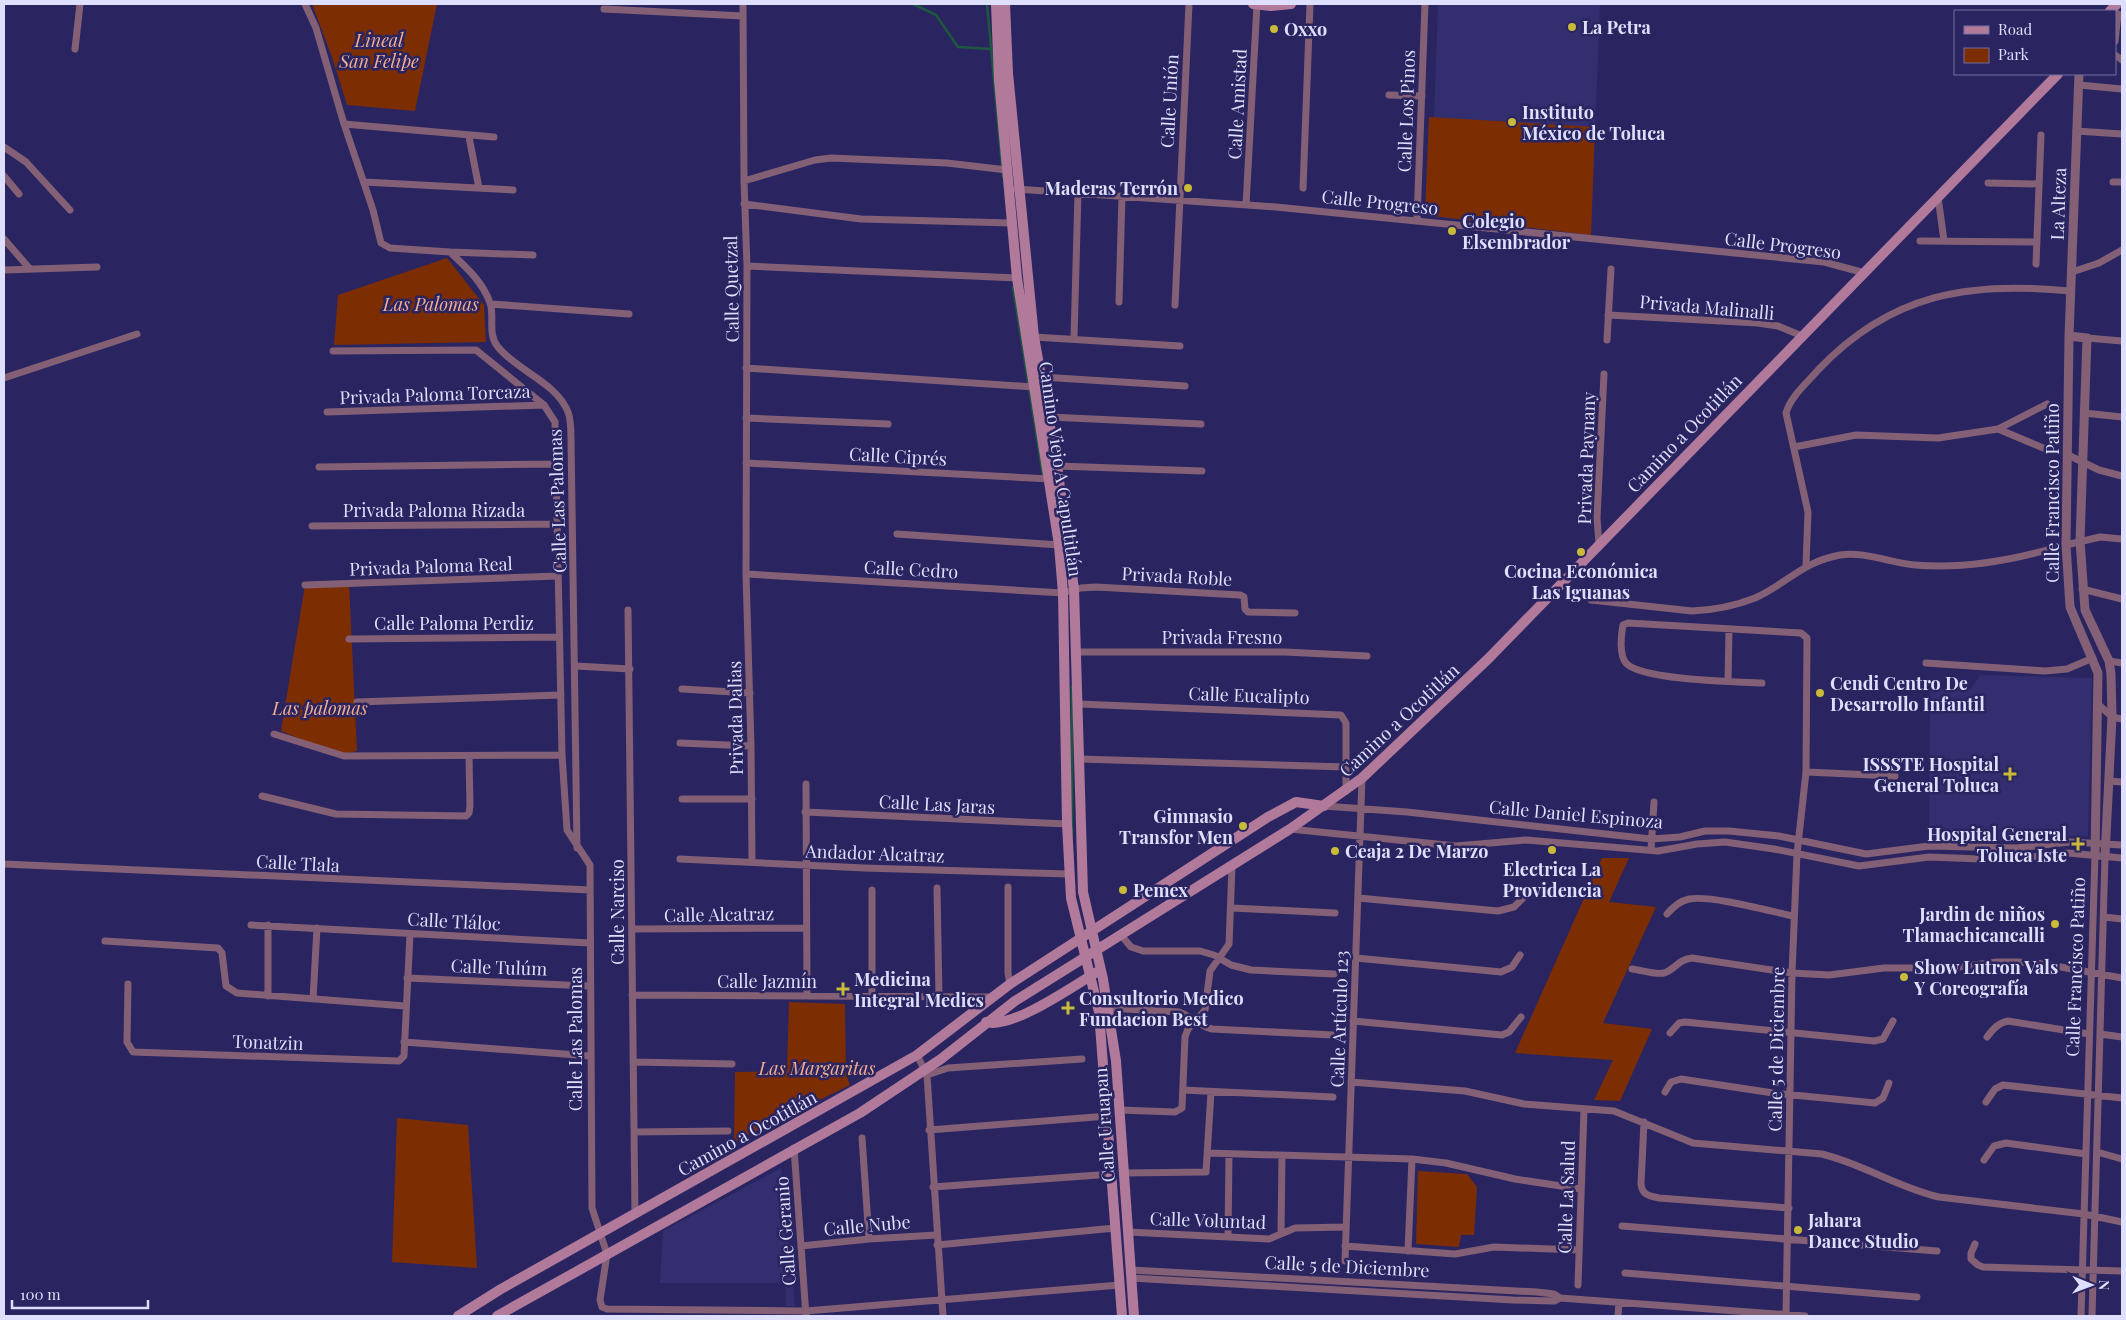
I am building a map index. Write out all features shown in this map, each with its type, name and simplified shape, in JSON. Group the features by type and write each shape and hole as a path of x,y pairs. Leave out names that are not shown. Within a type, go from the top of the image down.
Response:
{"main road":[{"name":"Camino Viejo A Capultitlán","path":"996,4 1008,189 1017,278 1059,545 1063,593 1069,874 1072,909 1080,940"},
{"name":"Camino Viejo A Capultitlán","path":"1005,4 1008,73 1034,337 1057,466 1074,590 1078,652 1083,892 1092,933"},
{"path":"1252,4 1291,4"},
{"name":"Camino a Ocotitlán","path":"497,1316 794,1148 860,1113 926,1073 986,1022 1085,956 1232,866 1346,791 1488,659 2057,75"},
{"name":"Camino a Ocotitlán","path":"458,1316 501,1288 917,1055 1010,984 1292,803 1301,802 1324,806"},
{"name":"Calle Uruapan","path":"1092,933 1108,1008 1120,1110 1134,1316"},
{"name":"Calle Uruapan","path":"1080,940 1099,1012 1122,1316"},
{"path":"986,1022 996,1024 1016,1018 1101,970"}],"street":[{"path":"75,49 80,4"},
{"path":"305,4 316,28 344,124 384,246 450,252 533,256"},
{"name":"Calle Quetzal","path":"743,4 744,204 747,266 746,574"},
{"name":"Calle Unión","path":"1176,305 1179,199 1189,4"},
{"name":"Calle Amistad","path":"1246,205 1257,4"},
{"path":"1303,188 1310,4"},
{"name":"Calle Los Pinos","path":"1417,220 1425,4"},
{"path":"604,8 743,16"},
{"name":"La Alteza","path":"2069,336 2079,75"},
{"path":"2079,85 2122,88"},
{"path":"1388,95 1422,96"},
{"path":"344,124 470,137 494,137"},
{"path":"2076,131 2122,134"},
{"path":"2036,264 2041,135"},
{"path":"470,137 479,188"},
{"path":"4,147 26,162 70,210"},
{"path":"744,181 815,160 831,158 947,163 1007,170"},
{"path":"4,176 19,194"},
{"path":"364,182 513,190"},
{"path":"2114,182 2122,182"},
{"path":"1988,184 2039,184"},
{"name":"Calle Progreso","path":"1008,189 1179,199 1417,220 1824,262 1865,273"},
{"path":"1074,340 1078,192"},
{"path":"1119,302 1122,196"},
{"path":"1938,196 1944,241"},
{"path":"744,204 862,219 1011,223"},
{"path":"4,239 30,269"},
{"path":"1920,241 2037,242"},
{"path":"2072,272 2099,263 2122,250"},
{"name":"Calle Las Palomas","path":"450,252 480,283 491,304 493,334 498,348 550,390 568,412 571,439 576,666 577,848"},
{"path":"747,266 1017,278"},
{"path":"4,270 97,267"},
{"path":"1607,340 1611,269"},
{"path":"1806,565 1808,512 1786,413 1790,404 1827,361 1868,329 1901,310 1945,295 1987,288 2014,286 2070,291"},
{"path":"491,304 629,314"},
{"name":"Privada Malinalli","path":"1608,315 1758,323 1778,326 1802,336"},
{"path":"4,378 136,334"},
{"path":"2069,336 2122,341"},
{"name":"Calle Francisco Patiño","path":"2069,336 2066,545 2068,596 2077,624 2098,673 2095,855 2081,1316"},
{"path":"1034,337 1180,346"},
{"name":"Calle Francisco Patiño","path":"2087,338 2080,541 2082,589 2088,619 2109,661 2112,717 2092,1316"},
{"name":"Calle Las Palomas","path":"333,351 469,349 481,352 544,405 555,422 562,755 567,830 577,848 590,865 592,1208 607,1254"},
{"path":"746,368 1034,387"},
{"name":"Privada Paynany","path":"1599,544 1597,510 1604,374"},
{"path":"1041,376 1185,386"},
{"path":"1794,447 1856,435 1938,438 1998,429 2047,404"},
{"name":"Privada Paloma Torcaza","path":"327,412 544,405"},
{"path":"2084,413 2122,417"},
{"path":"1049,417 1201,424"},
{"path":"746,418 888,424"},
{"path":"1998,429 2048,450"},
{"path":"2068,456 2099,470 2122,476"},
{"name":"Calle Ciprés","path":"746,463 1050,479"},
{"path":"319,467 555,464"},
{"path":"1057,466 1202,471"},
{"name":"Privada Paloma Rizada","path":"312,526 557,524"},
{"path":"897,534 1059,545"},
{"path":"2066,545 2100,537 2122,539"},
{"path":"1590,600 1692,611 1724,608 1755,598 1806,565 1843,554 1915,565 1980,564 2054,548"},
{"name":"Calle Cedro","path":"746,574 1063,593 1074,590"},
{"name":"Privada Dalias","path":"746,574 750,693 752,862"},
{"name":"Privada Paloma Real","path":"305,585 558,576"},
{"name":"Privada Roble","path":"1074,590 1096,587 1240,595 1244,597 1245,609 1248,612 1294,613"},
{"path":"2082,589 2122,599"},
{"name":"Calle Narciso","path":"628,610 636,1214"},
{"path":"2077,624 2088,619"},
{"path":"1728,681 1729,630 1624,624 1622,656 1627,664 1636,670 1680,677 1728,681 1762,683"},
{"name":"Calle 5 de Diciembre","path":"1131,1274 1513,1300 1548,1301 1560,1298 1786,1315 1790,1208 1790,1031 1793,916 1797,854 1806,772 1806,636 1801,633 1729,630"},
{"name":"Calle Paloma Perdiz","path":"349,639 559,637"},
{"name":"Privada Fresno","path":"1078,652 1285,652 1367,656"},
{"path":"1926,663 2045,670 2067,669 2093,658"},
{"path":"2109,661 2122,663"},
{"path":"576,666 630,669"},
{"path":"682,689 750,693"},
{"path":"357,702 561,696"},
{"name":"Calle Eucalipto","path":"1079,704 1341,715 1346,723 1346,791"},
{"path":"2098,704 2112,717 2122,719"},
{"path":"274,734 338,755 562,755"},
{"path":"680,743 751,746"},
{"path":"262,796 336,814 466,816 469,813 470,806 469,756"},
{"path":"1079,759 1346,767"},
{"path":"1806,772 1895,776"},
{"name":"Calle Artículo 123","path":"1345,1261 1362,778"},
{"path":"2109,781 2122,782"},
{"path":"806,784 807,996"},
{"path":"682,799 752,799"},
{"path":"1651,850 1654,802"},
{"name":"Calle Daniel Espinoza","path":"1324,806 1651,839 1719,830 1758,833 1866,854 1929,846 2016,848 2059,842 2122,845"},
{"name":"Calle Las Jaras","path":"806,812 1067,824"},
{"name":"Calle Daniel Espinoza","path":"1290,829 1456,846 1526,840 1651,850 1725,842 1858,866 1929,857 2006,860 2068,853 2122,858"},
{"path":"1929,846 1929,857"},
{"name":"Andador Alcatraz","path":"680,859 1069,874"},
{"name":"Calle Tlala","path":"4,864 590,890"},
{"path":"1120,1110 1178,1112 1183,1105 1183,1047 1188,1029 1205,1010 1208,976 1229,944 1232,908 1232,866"},
{"path":"1008,887 1008,973 1010,984"},
{"path":"937,888 939,997"},
{"path":"872,890 872,997"},
{"path":"1358,898 1498,911 1514,907 1523,898"},
{"path":"1667,914 1680,902 1692,899 1719,901 1793,916"},
{"path":"1232,908 1335,913"},
{"path":"2104,916 2122,919"},
{"name":"Calle Tláloc","path":"251,925 590,942"},
{"path":"268,925 268,996"},
{"path":"313,1000 316,928"},
{"name":"Calle Alcatraz","path":"632,929 806,928"},
{"path":"410,934 404,1042 590,1056"},
{"path":"1122,935 1131,947 1139,950 1200,952 1231,965 1251,970 1334,974"},
{"path":"105,940 214,947 222,953 226,986 237,993 405,1006"},
{"path":"1356,958 1501,972 1512,967 1520,955"},
{"path":"1632,969 1660,973 1666,972 1680,960 1692,958 1792,973 1838,974 1884,968 1950,968 1997,962 2044,964 2122,978"},
{"name":"Calle Tulúm","path":"407,978 590,986"},
{"name":"Tonatzin","path":"128,984 128,1042 131,1050 136,1053 399,1061 404,1056 404,1042"},
{"name":"Calle Jazmín","path":"632,995 992,997"},
{"path":"1108,1008 1179,1012 1212,1029 1332,1035"},
{"path":"1354,1021 1502,1035 1510,1032 1521,1017"},
{"path":"1670,1033 1678,1023 1685,1022 1880,1041 1886,1036 1893,1021"},
{"path":"1987,1037 1994,1028 2008,1021 2089,1034"},
{"path":"2100,1034 2122,1037"},
{"path":"917,1055 926,1073 943,1316"},
{"path":"926,1073 948,1068 1082,1059"},
{"path":"633,1062 732,1064"},
{"path":"1665,1092 1671,1082 1681,1079 1790,1094 1875,1102 1883,1098 1889,1083"},
{"path":"1351,1082 1465,1091 1524,1104 1614,1111 1644,1122 1671,1136 1693,1143 1822,1154 1843,1159 1921,1193 1939,1198 2084,1214 2122,1222"},
{"path":"1986,1102 1995,1089 2003,1085 2122,1098"},
{"path":"1183,1090 1333,1097"},
{"path":"1124,1173 1203,1174 1208,1169 1211,1092"},
{"name":"Calle La Salud","path":"1578,1285 1584,1109"},
{"path":"929,1130 1108,1116"},
{"path":"1644,1122 1641,1184 1644,1193 1659,1198 1790,1208"},
{"path":"634,1132 728,1130"},
{"path":"862,1138 869,1239"},
{"path":"1984,1160 1994,1146 2006,1144 2086,1154"},
{"name":"Calle Geranio","path":"794,1148 806,1314"},
{"path":"2097,1152 2122,1159"},
{"path":"1208,1153 1412,1159 1446,1163 1515,1179 1582,1189"},
{"path":"1228,1236 1229,1154"},
{"path":"1281,1233 1282,1156"},
{"path":"1408,1251 1412,1159"},
{"path":"933,1186 1112,1174"},
{"path":"1622,1226 1937,1251"},
{"name":"Calle Voluntad","path":"1128,1232 1269,1239 1281,1233 1302,1227 1346,1227"},
{"path":"937,1245 1115,1228"},
{"name":"Calle Nube","path":"801,1246 936,1235"},
{"path":"1975,1244 1970,1256 1978,1266 2014,1269 2122,1271"},
{"path":"1345,1246 1455,1254 1494,1246 1579,1250"},
{"path":"607,1254 600,1304 607,1309 806,1314 1120,1285"},
{"path":"1625,1273 1917,1297"},
{"path":"1618,1316 1619,1303"},
{"path":"1786,1315 1805,1316"}],"shaded area":[{"name":"Instituto México de Toluca","path":"1600,4 1591,235 1425,215 1429,117 1434,117 1438,5"},
{"name":"ISSSTE Hospital General Toluca","path":"1980,675 2092,678 2088,836 2068,836 2024,842 1929,838 1930,688 1970,690"},
{"path":"781,1168 795,1306 786,1306 785,1283 660,1283 663,1231"}],"green space":[{"name":"Lineal San Felipe","path":"312,4 437,4 415,111 347,105 332,57"},
{"path":"1429,117 1595,127 1591,235 1425,215"},
{"name":"Las Palomas","path":"447,258 484,305 486,342 334,345 338,295"},
{"name":"Las palomas","path":"349,583 357,751 338,755 281,731 305,585"},
{"path":"1602,858 1629,858 1609,902 1656,907 1603,1023 1652,1029 1620,1101 1594,1100 1613,1060 1515,1053"},
{"name":"Las Margaritas","path":"789,1002 845,1004 846,1075 850,1085 734,1142 735,1072 787,1071"},
{"path":"397,1118 468,1125 477,1268 392,1262"},
{"path":"1418,1171 1467,1174 1477,1187 1474,1235 1461,1235 1459,1247 1416,1244"}],"waterway":[{"path":"913,4 936,15 958,47 991,49"},
{"path":"987,4 1003,177"},
{"path":"1013,287 1043,476"},
{"path":"1072,686 1072,835"}],"place":[{"name":"La Petra","path":"1572,27"},
{"name":"Oxxo","path":"1274,29"},
{"name":"Instituto México de Toluca","path":"1512,122"},
{"name":"Maderas Terrón","path":"1188,188"},
{"name":"Colegio Elsembrador","path":"1452,231"},
{"name":"Cocina Económica Las Iguanas","path":"1581,552"},
{"name":"Cendi Centro De Desarrollo Infantil","path":"1820,693"},
{"name":"ISSSTE Hospital General Toluca","path":"2010,774"},
{"name":"Gimnasio Transfor Men","path":"1243,826"},
{"name":"Hospital General Toluca Iste","path":"2078,844"},
{"name":"Electrica La Providencia","path":"1552,850"},
{"name":"Ceaja 2 De Marzo","path":"1335,851"},
{"name":"Pemex","path":"1123,890"},
{"name":"Jardin de niños Tlamachicancalli","path":"2055,924"},
{"name":"Show Lutron Vals Y Coreografía","path":"1904,977"},
{"name":"Medicina Integral Medics","path":"843,989"},
{"name":"Consultorio Medico Fundacion Best","path":"1068,1008"},
{"name":"Jahara Dance Studio","path":"1798,1230"}]}
